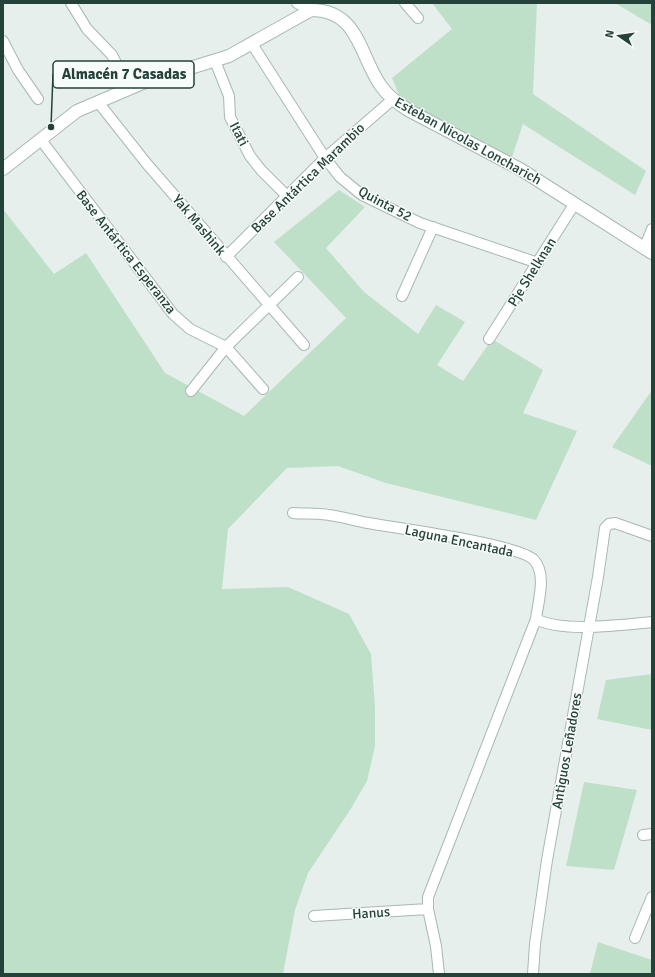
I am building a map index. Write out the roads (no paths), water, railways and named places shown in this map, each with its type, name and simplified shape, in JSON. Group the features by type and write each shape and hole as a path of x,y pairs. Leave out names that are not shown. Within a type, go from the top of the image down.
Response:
{"street":[{"path":"71,3 87,29 112,55 129,89"},
{"path":"297,3 311,10"},
{"path":"405,3 418,18"},
{"path":"3,169 77,111 171,73 215,61 252,44 311,10"},
{"name":"Esteban Nicolas Loncharich","path":"311,10 332,12 345,22 353,32 380,85 392,100 408,110 520,169 648,251"},
{"path":"3,41 18,70 38,99"},
{"name":"Quinta 52","path":"252,44 325,158 340,177 362,195 420,223 538,263"},
{"name":"Itati","path":"215,61 229,96 230,117 250,156 261,170 287,196"},
{"name":"Base Antártica Marambio","path":"226,257 325,158 392,100"},
{"name":"Yak Mashink","path":"98,102 147,164 226,257 304,345"},
{"name":"Base Antártica Esperanza","path":"41,140 172,314 190,329 226,347"},
{"name":"Pje Shelknan","path":"489,339 575,204"},
{"path":"402,296 433,227"},
{"path":"648,251 652,229"},
{"path":"191,391 226,347 268,305 298,278"},
{"path":"226,347 263,390"},
{"name":"Laguna Encantada","path":"293,513 320,514 352,519 478,542 519,553 533,560 540,570 541,580 536,619 428,898 428,909"},
{"name":"Antiguos Leñadores","path":"533,974 535,944 547,860 589,627 604,528 609,524 615,523 652,536"},
{"path":"536,619 544,623 589,627 652,622"},
{"path":"635,938 652,897"},
{"path":"428,909 436,946 438,974"},
{"name":"Hanus","path":"314,916 428,909"}],"place":[{"name":"Almacén 7 Casadas","path":"51,127"}]}
